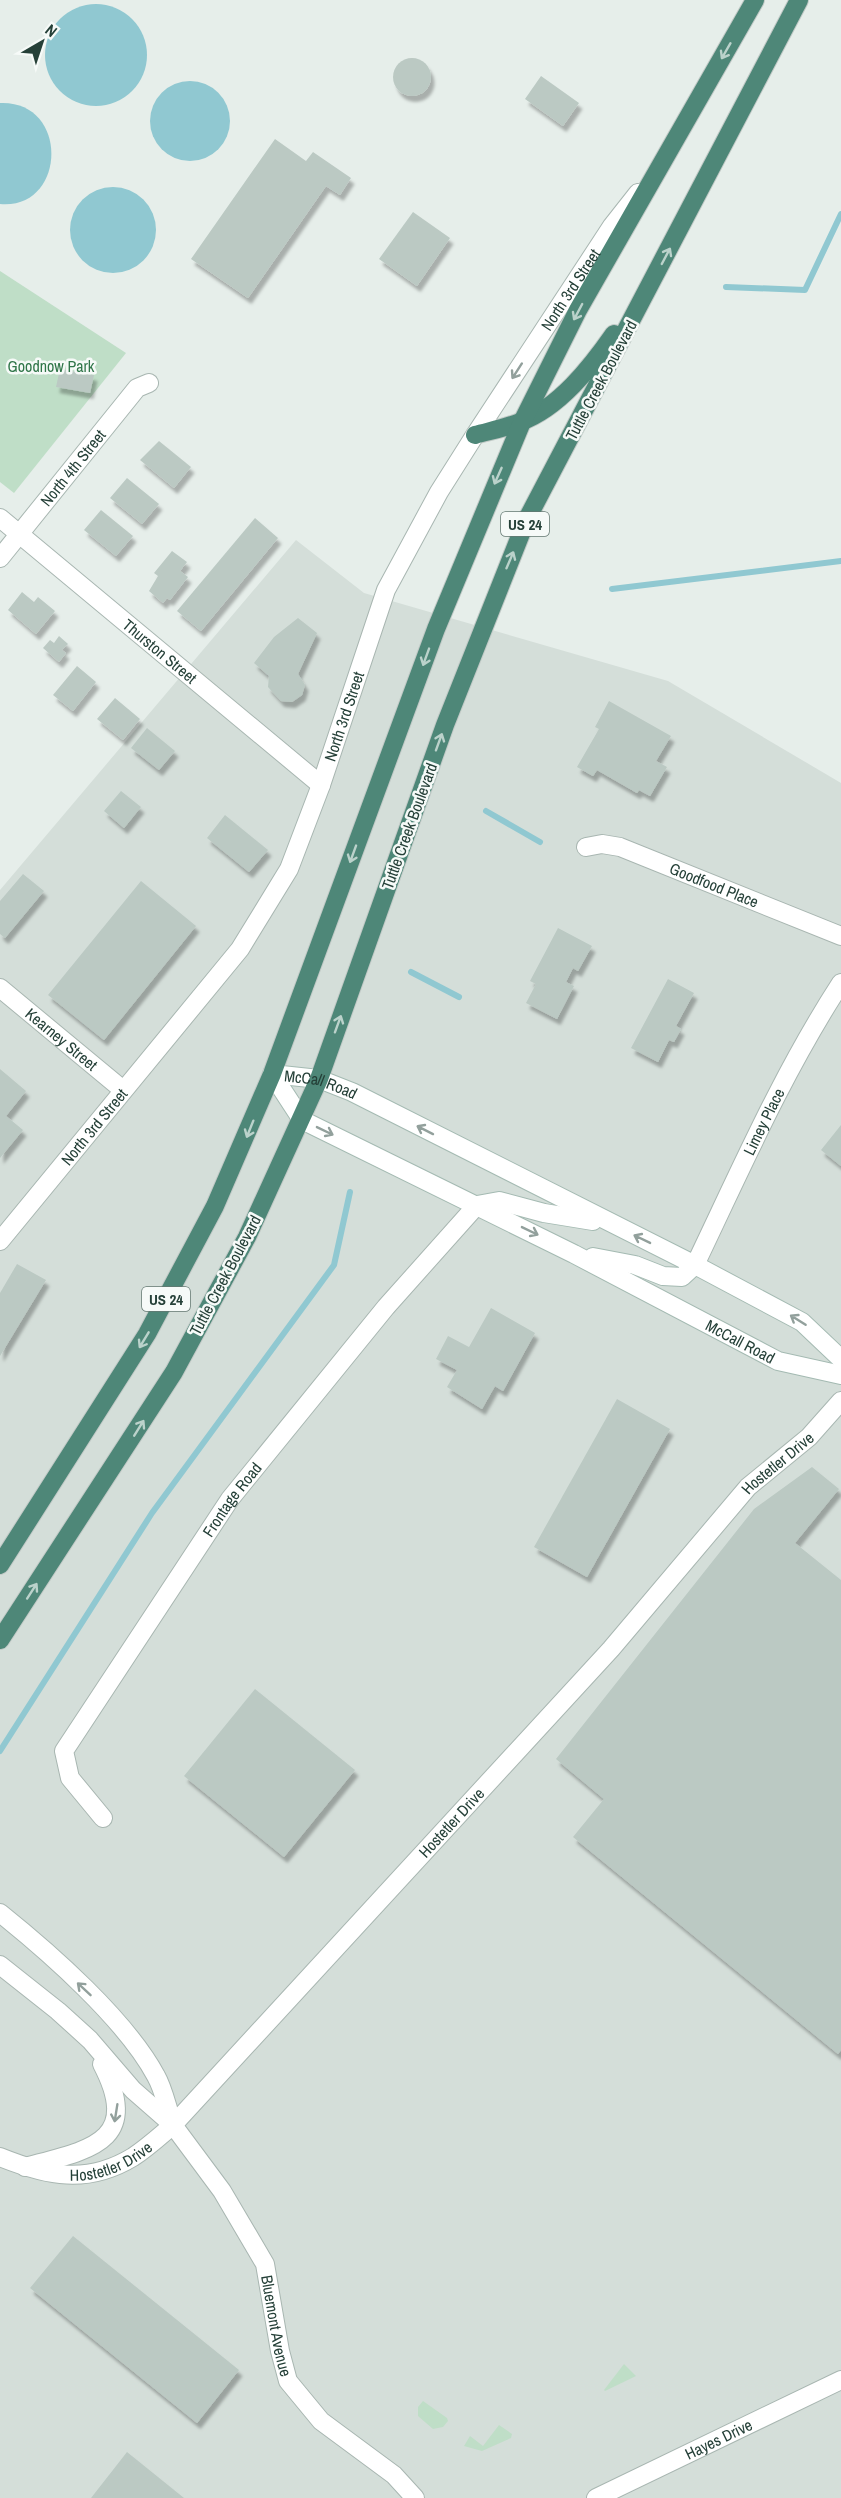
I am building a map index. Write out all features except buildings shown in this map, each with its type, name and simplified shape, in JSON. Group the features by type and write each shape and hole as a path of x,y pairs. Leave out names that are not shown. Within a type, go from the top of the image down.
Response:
{"highway":[{"name":"US 24","path":"0,1565 147,1334 215,1206 272,1074 436,628 522,422 578,310 754,0"},
{"name":"Tuttle Creek Boulevard","path":"0,1640 174,1372 223,1283 319,1080 441,736 526,521 799,0"},
{"path":"475,435 522,422 564,394 590,369 646,295"}],"street":[{"name":"North 3rd Street","path":"0,1241 240,948 289,869 321,785 386,590 439,492 475,435 612,226 658,168"},
{"name":"North 4th Street","path":"0,558 137,388 149,383"},
{"name":"Thurston Street","path":"0,518 321,785"},
{"name":"Goodfood Place","path":"586,847 602,844 620,847 717,884 841,936"},
{"name":"Limey Place","path":"695,1265 744,1156 813,1025 841,983"},
{"name":"Kearney Street","path":"0,988 123,1090"},
{"name":"McCall Road","path":"272,1074 319,1080 352,1092 695,1265 802,1322 841,1359"},
{"name":"McCall Road","path":"272,1074 302,1120 574,1254 778,1361 841,1375"},
{"path":"477,1205 499,1201 544,1213 612,1225"},
{"name":"Frontage Road","path":"103,1818 70,1778 64,1750 230,1499 386,1308 477,1205"},
{"path":"574,1254 634,1265 663,1276 682,1277 695,1265"},
{"name":"Hostetler Drive","path":"25,2167 53,2175 91,2174 133,2157 173,2125 611,1648 748,1487 809,1437 841,1401"},
{"name":"Bluemont Avenue","path":"0,1913 95,2000 125,2031 157,2076 173,2125"},
{"name":"Bluemont Avenue","path":"0,1965 90,2040 133,2090 173,2125 222,2191 265,2264 280,2351 288,2381 321,2421 394,2475 415,2498"},
{"path":"0,2157 25,2167 80,2152 103,2141 115,2124 118,2103 110,2078 90,2040"},
{"name":"Hayes Drive","path":"596,2498 841,2380"}],"shaded area":[{"path":"296,540 364,593 668,681 841,783 841,2498 0,2498 0,890"}],"green space":[{"name":"Goodnow Park","path":"0,271 126,353 14,493 0,482"},
{"path":"624,2364 636,2376 605,2391 604,2390"},
{"path":"423,2401 447,2418 448,2421 443,2427 433,2429 418,2416 418,2407"},
{"path":"499,2425 512,2434 511,2438 482,2451 464,2446 470,2436 483,2446"}],"water":[{"path":"96,4 115,8 132,19 143,36 147,55 143,74 132,91 115,102 96,106 77,102 60,91 49,74 45,55 49,36 60,19 77,8"},
{"path":"190,81 205,84 218,93 227,106 230,121 227,136 218,149 205,158 190,161 175,158 162,149 153,136 150,121 153,106 162,93 175,84"},
{"path":"0,103 23,107 39,118 48,135 51,155 48,174 38,190 22,201 0,204"},
{"path":"113,187 130,190 144,199 153,213 156,230 153,247 144,261 130,270 113,273 96,270 82,261 73,247 70,230 73,213 82,199 96,190"}],"waterway":[{"path":"726,287 805,290 841,214"},
{"path":"612,589 841,561"},
{"path":"486,811 540,842"},
{"path":"411,972 459,997"},
{"path":"0,1751 152,1513 334,1265 350,1192"}]}
